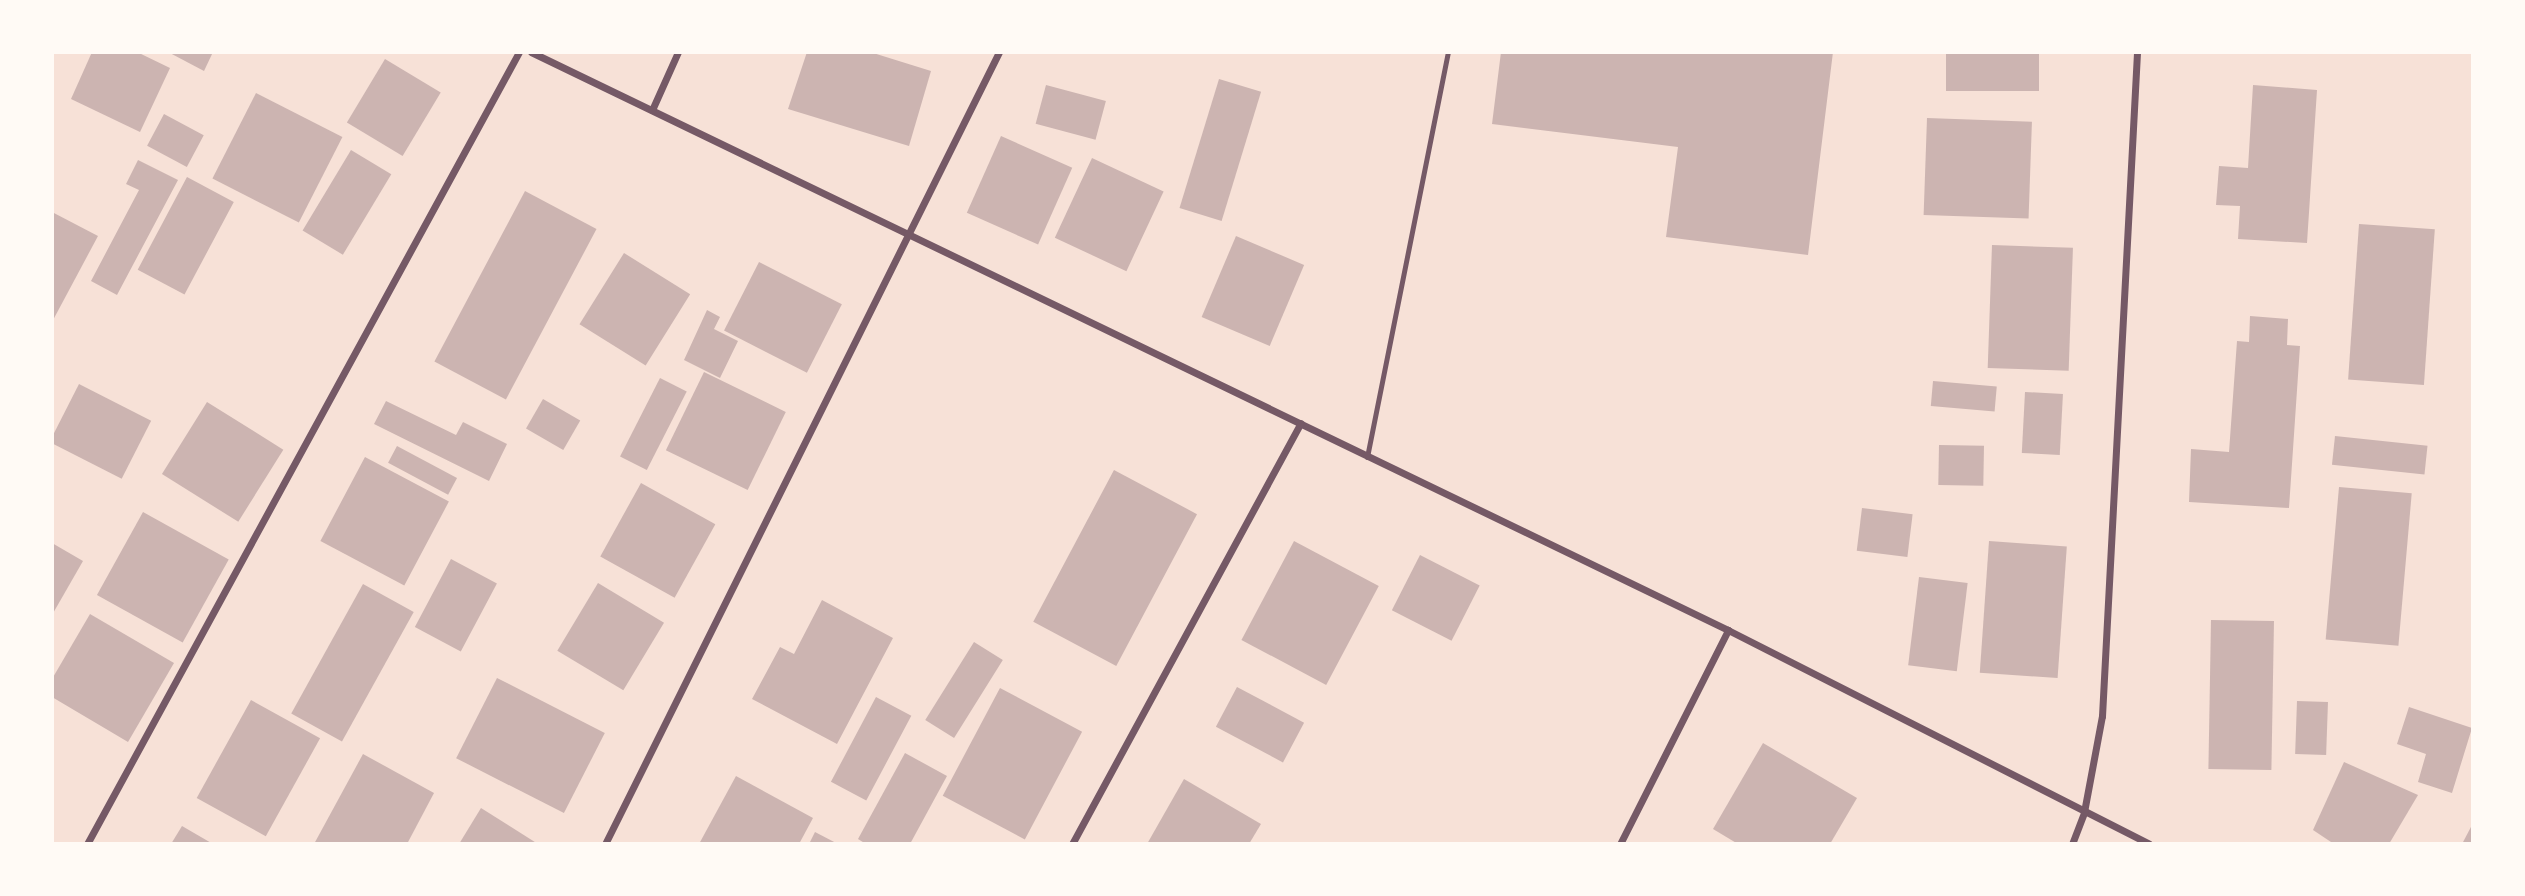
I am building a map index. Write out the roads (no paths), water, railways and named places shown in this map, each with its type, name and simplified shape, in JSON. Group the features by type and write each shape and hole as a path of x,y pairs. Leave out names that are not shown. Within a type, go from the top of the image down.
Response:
{"street":[{"path":"87,844 519,52"},
{"path":"531,52 909,237 1728,630 2149,844"},
{"path":"652,110 678,52"},
{"path":"605,844 999,52"},
{"path":"2072,844 2084,812 2102,716 2137,52"},
{"path":"1072,844 1301,423"},
{"path":"1620,844 1728,630"}],"lane":[{"path":"1367,457 1448,52"}]}
